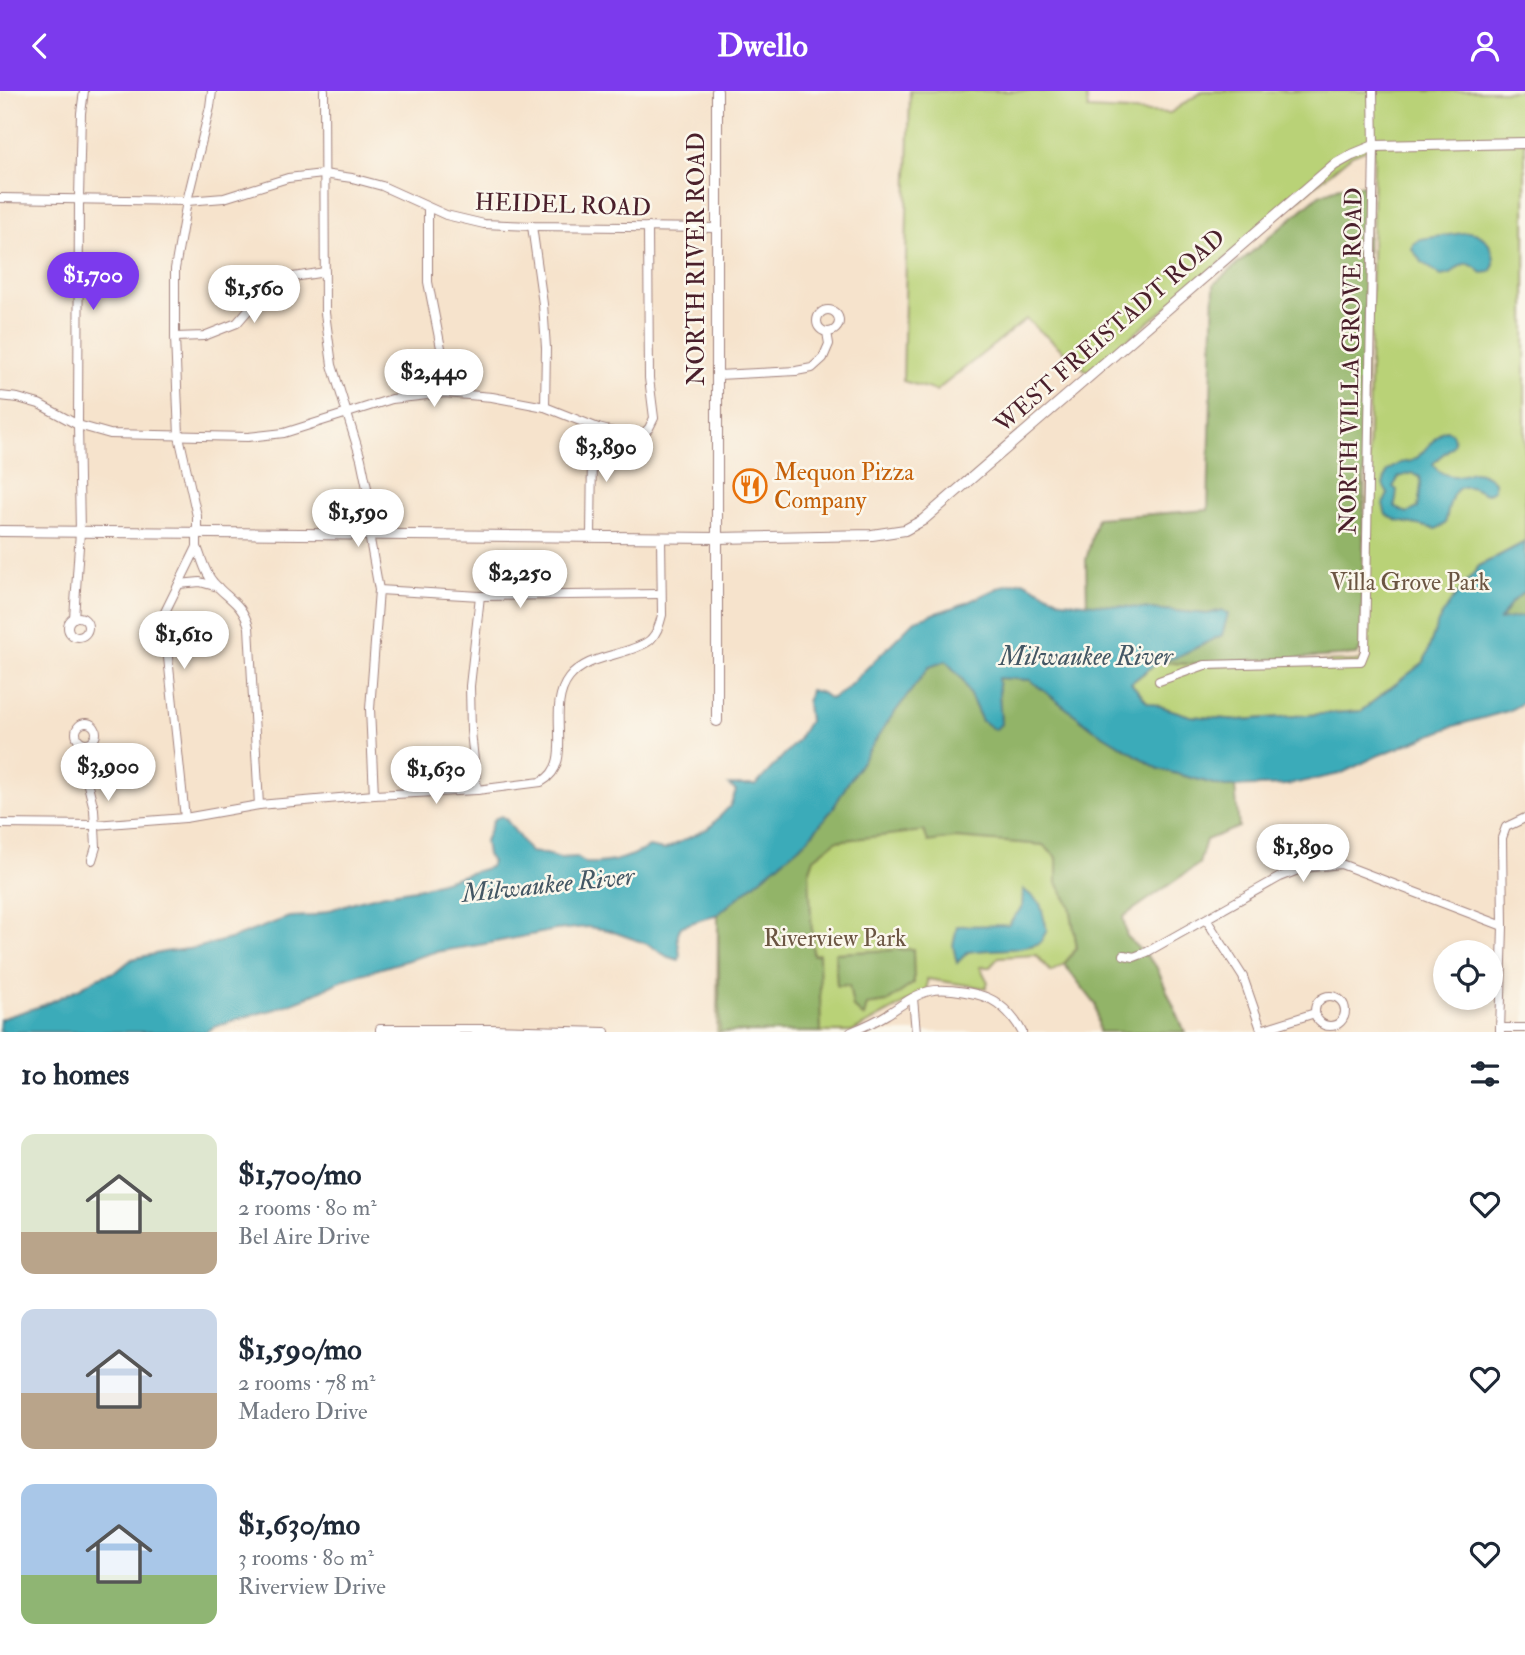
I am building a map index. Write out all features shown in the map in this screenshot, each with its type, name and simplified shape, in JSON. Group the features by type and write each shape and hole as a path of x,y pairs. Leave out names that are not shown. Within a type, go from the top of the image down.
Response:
{"street":[{"path":"74,618 80,531 79,198 84,91"},
{"path":"212,91 211,107 187,201 175,269 179,436 197,516 197,547 210,578 246,616 259,805"},
{"path":"324,91 325,313 331,365 361,459 367,488 369,534 379,590 370,709 374,795"},
{"name":"NORTH RIVER ROAD","path":"717,91 717,721"},
{"name":"NORTH VILLA GROVE ROAD","path":"1158,681 1205,665 1361,661 1365,651 1373,91"},
{"name":"WEST FREISTADT ROAD","path":"0,531 717,538 872,534 905,530 923,520 1334,165 1374,146 1525,143"},
{"name":"HEIDEL ROAD","path":"0,198 187,201 224,198 288,178 323,174 382,186 428,208 454,218 478,223 717,228"},
{"path":"428,208 428,282 443,358 445,393"},
{"path":"532,226 543,304 546,348 545,407"},
{"path":"0,396 39,404 78,425 110,434 248,437 284,433 391,400 445,393 492,397 545,407 598,428 622,434 645,432 654,418 649,378 648,227"},
{"path":"175,337 204,336 237,323 264,292 288,278 325,272"},
{"path":"718,375 812,368 823,358 828,344 827,332"},
{"path":"591,536 592,453 598,428"},
{"path":"0,824 95,825 185,818 259,805 477,790 541,782 550,777 559,758 558,712 561,693 571,676 599,658 631,649 650,640 660,626 661,538"},
{"path":"185,818 165,612 197,547"},
{"path":"179,583 200,582 219,587"},
{"path":"379,590 480,596 661,594"},
{"path":"477,790 470,686 480,596"},
{"path":"85,743 84,769 92,794 95,825 96,846 92,860"},
{"path":"1525,818 1506,828 1502,838 1500,1030 1525,1028"},
{"path":"1124,955 1133,957 1147,952 1280,877 1303,868 1341,864 1503,926"},
{"path":"1206,919 1243,978 1261,1031 1315,1013"},
{"path":"851,1032 883,1018 927,991 945,989 995,1001 1015,1019 1022,1032"},
{"path":"913,998 916,1032"},
{"path":"380,1031 605,1032"}],"green space":[{"name":"Villa Grove Park","path":"910,91 1086,91 1088,109 1170,113 1203,91 1525,91 1525,542 1479,566 1439,622 1424,662 1361,711 1240,720 1190,716 1147,702 1131,683 1158,662 1205,665 1360,661 1365,651 1374,146 1352,155 1088,372 1026,319 936,391 903,381"},
{"path":"1368,185 1362,646 1357,655 1190,664 1158,662 1177,657 1222,635 1222,610 1208,614 1087,604 1086,560 1097,518 1208,510 1214,284 1319,195 1342,186"},
{"path":"1525,591 1525,616 1499,621 1511,603"},
{"name":"Riverview Park","path":"946,661 963,680 982,721 1001,724 998,678 1030,680 1092,728 1159,769 1225,787 1235,787 1239,827 1206,840 1199,864 1123,917 1127,937 1156,966 1185,1032 1099,1032 1096,1005 1064,964 1077,948 1070,906 1057,883 1057,858 1043,845 955,838 928,842 924,831 836,841 814,858 809,873 813,955 819,954 821,1032 720,1032 718,914 807,840 832,810 889,720 929,667"},
{"name":"Riverview Park","path":"1030,680 1109,738 1074,929 1077,949 1064,964 1051,972 1036,955 999,957 990,967 980,967 988,982 986,988 927,979 927,991 852,1032 717,1032 718,914 739,898 889,720"},
{"path":"913,949 914,983 887,1002 867,1005 864,1017 853,1007 849,985 837,986 835,953"}],"water":[{"path":"1470,232 1485,239 1491,248 1494,265 1490,272 1482,273 1466,264 1451,274 1441,276 1422,262 1412,249 1413,244 1420,239"},
{"path":"1442,431 1452,433 1454,443 1436,460 1433,464 1435,467 1441,473 1449,475 1458,476 1473,472 1482,474 1494,481 1494,490 1486,494 1469,487 1457,489 1451,499 1445,524 1436,529 1398,521 1386,515 1383,504 1388,494 1383,485 1387,471 1400,463 1417,458","holes":["1412,473 1420,477 1418,508 1407,513 1395,507 1397,490 1393,487 1399,477"]},
{"name":"Milwaukee River","path":"1525,542 1525,591 1511,603 1500,620 1525,616 1525,702 1508,711 1454,726 1377,756 1340,774 1287,785 1225,787 1159,769 1092,728 1030,680 998,678 1001,724 995,730 982,721 963,680 946,661 929,667 889,720 832,810 807,840 718,914 682,926 678,934 679,960 668,957 647,944 608,930 587,927 556,930 435,952 345,979 305,998 214,1027 206,1032 0,1032 0,1019 44,1005 117,971 132,959 196,948 233,938 289,917 312,916 357,901 421,888 490,867 492,862 487,855 485,841 494,819 501,816 530,852 560,858 577,857 586,863 598,863 614,861 649,847 664,850 709,828 730,806 736,791 729,785 756,785 797,741 809,721 807,703 810,690 822,693 830,699 843,692 915,620 966,603 1002,586 1023,581 1062,601 1208,614 1222,610 1228,614 1222,635 1177,657 1158,662 1131,683 1147,702 1190,716 1240,720 1361,711 1424,662 1438,622 1479,566"},
{"path":"1023,889 1040,903 1047,930 1040,943 1022,948 968,952 957,963 953,946 957,926 1008,925 1022,907"}],"place":[{"name":"Mequon Pizza Company","path":"750,486"}]}
